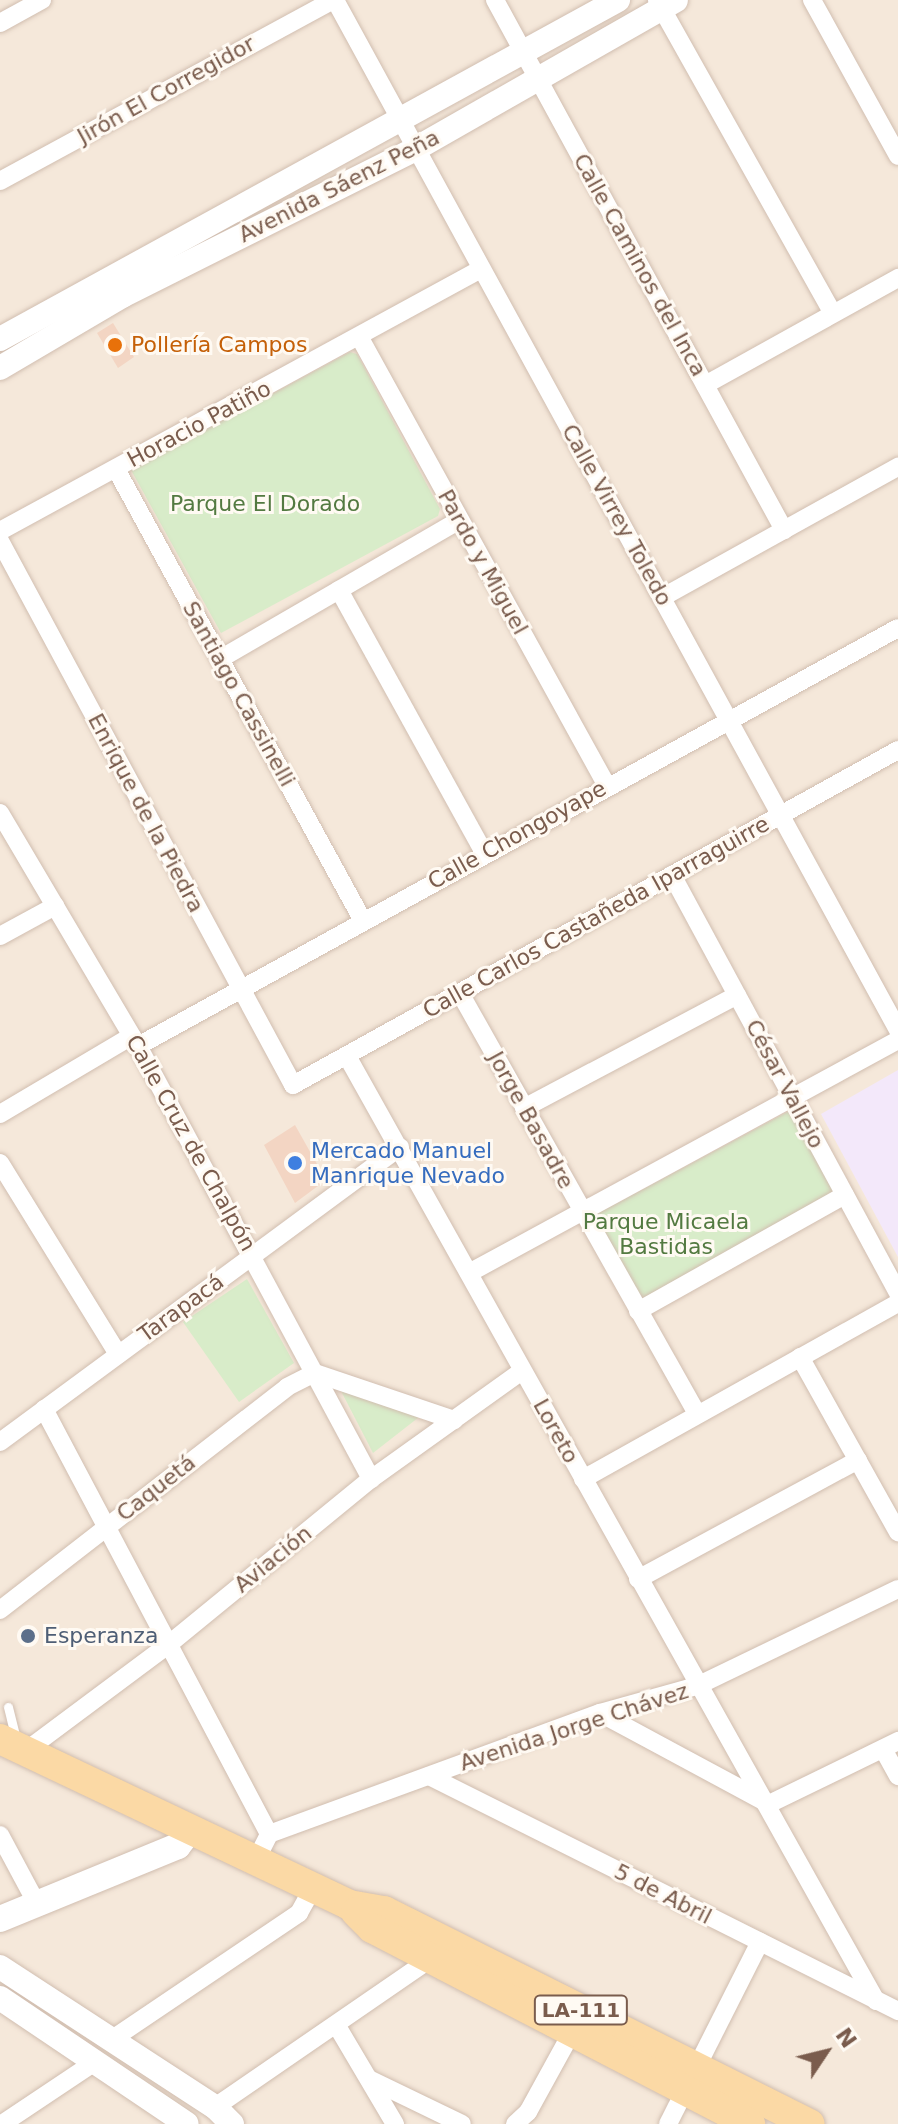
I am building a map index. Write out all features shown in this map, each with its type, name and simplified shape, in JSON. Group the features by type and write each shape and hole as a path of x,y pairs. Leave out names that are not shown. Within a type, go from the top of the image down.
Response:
{"main road":[{"path":"0,1919 178,1846 190,1830 14,1745"},
{"name":"LA-111","path":"190,1830 263,1847 313,1888 349,1905 384,1911 690,2078 750,2124"},
{"name":"LA-111","path":"349,1905 372,1928 572,2032 810,2124"}],"street":[{"path":"0,23 42,0"},
{"name":"Calle Virrey Toledo","path":"334,0 898,1030"},
{"name":"Jirón El Corregidor","path":"0,181 334,0"},
{"name":"Calle Caminos del Inca","path":"495,0 784,530"},
{"name":"Avenida Sáenz Peña","path":"0,339 403,122 618,0"},
{"path":"812,0 898,156"},
{"path":"665,3 833,313"},
{"name":"Avenida Sáenz Peña","path":"0,368 122,296 417,148 665,3"},
{"name":"Horacio Patiño","path":"0,531 360,338 481,269"},
{"path":"705,385 898,278"},
{"name":"Pardo y Miguel","path":"360,338 607,786"},
{"path":"663,597 898,467"},
{"name":"Santiago Cassinelli","path":"116,469 362,919"},
{"path":"220,659 460,520"},
{"name":"Enrique de la Piedra","path":"0,541 293,1085"},
{"path":"339,590 484,853"},
{"name":"Calle Chongoyape","path":"0,1114 898,628"},
{"name":"Calle Carlos Castañeda Iparraguirre","path":"293,1085 897,754"},
{"name":"Calle Cruz de Chalpón","path":"0,813 135,1041 371,1479"},
{"name":"César Vallejo","path":"672,875 898,1293"},
{"path":"0,936 55,906"},
{"name":"Jorge Basadre","path":"460,993 697,1414"},
{"path":"524,1108 737,995"},
{"path":"469,1273 898,1040"},
{"name":"Loreto","path":"347,1056 697,1686 769,1804 876,2001"},
{"name":"Tarapacá","path":"0,1442 400,1147"},
{"path":"0,1163 118,1354"},
{"path":"638,1311 845,1195"},
{"path":"583,1479 898,1303"},
{"path":"800,1357 898,1532"},
{"name":"Aviación","path":"14,1745 168,1645 371,1479 522,1371"},
{"path":"315,1373 454,1420"},
{"name":"Caquetá","path":"0,1610 287,1387 315,1373"},
{"path":"44,1409 168,1645 263,1847"},
{"path":"638,1579 858,1460"},
{"name":"Avenida Jorge Chávez","path":"263,1847 429,1776 600,1713 697,1686 898,1589"},
{"path":"600,1713 769,1804 891,1745 898,1776"},
{"name":"5 de Abril","path":"429,1776 898,2011"},
{"path":"0,1835 36,1902"},
{"path":"111,2040 299,1913 313,1888"},
{"path":"668,2124 760,1942"},
{"path":"0,1967 224,2115 337,2026 430,1959"},
{"path":"0,1998 187,2124"},
{"path":"337,2026 395,2124"},
{"path":"515,2124 528,2112 572,2032"},
{"path":"2,2124 95,2062"},
{"path":"369,2079 462,2124"}],"lane":[{"path":"8,1707 14,1745"}],"shaded area":[{"path":"0,0 898,0 898,2124 0,2124"},
{"path":"898,1070 898,1257 821,1114"}],"green space":[{"name":"Parque El Dorado","path":"350,352 357,354 440,509 438,516 221,633 131,470"},
{"name":"Parque Micaela Bastidas","path":"791,1110 838,1196 642,1305 593,1216"},
{"path":"247,1279 294,1363 239,1402 183,1322"},
{"path":"340,1389 423,1414 373,1453"}],"building":[{"name":"Pollería Campos","path":"113,323 134,357 118,368 97,333"},
{"name":"Mercado Manuel Manrique Nevado","path":"295,1125 326,1180 295,1203 264,1145"}],"place":[{"name":"Pollería Campos","path":"115,345"},
{"name":"Mercado Manuel Manrique Nevado","path":"295,1163"},
{"name":"Esperanza","path":"28,1636"}]}
